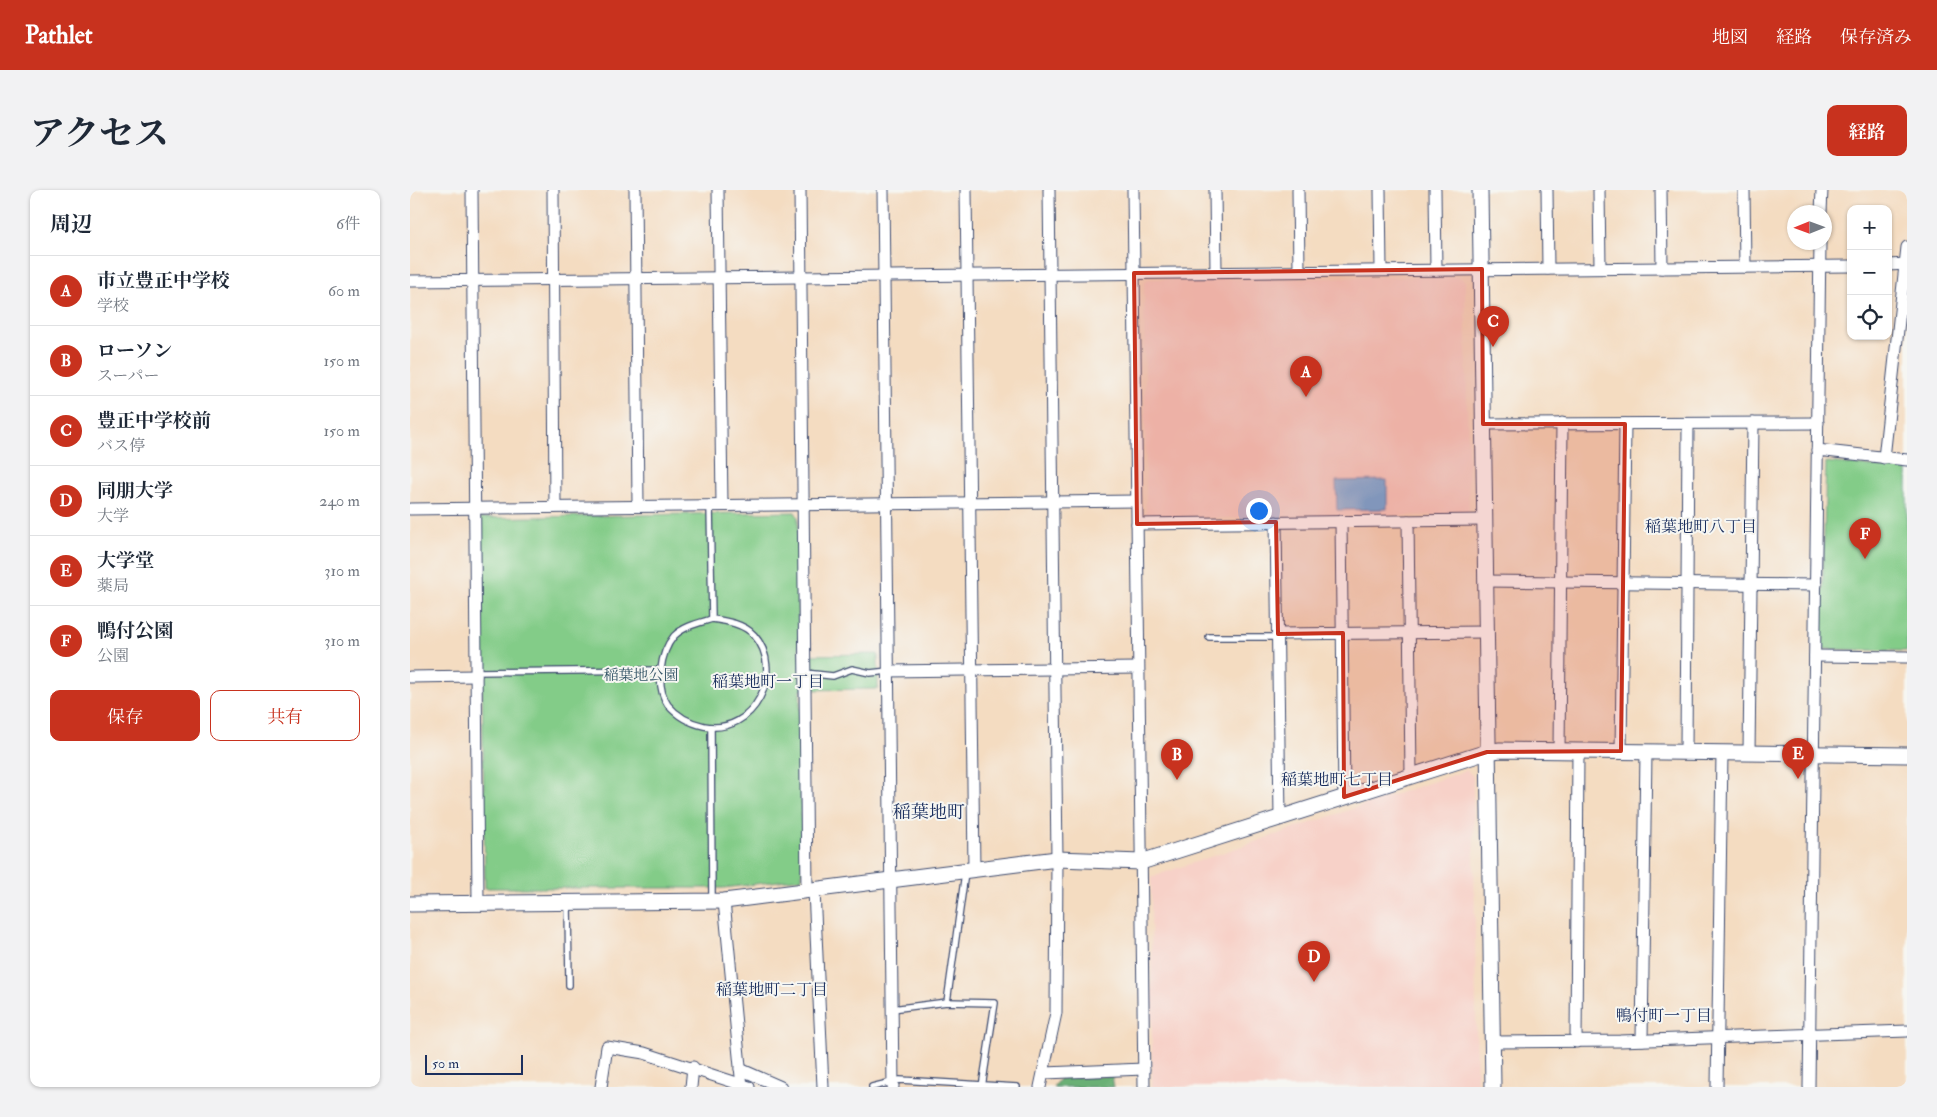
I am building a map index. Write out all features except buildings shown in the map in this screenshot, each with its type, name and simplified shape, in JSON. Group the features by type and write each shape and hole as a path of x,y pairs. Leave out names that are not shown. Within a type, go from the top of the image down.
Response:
{"street":[{"path":"472,190 478,903"},
{"path":"553,190 555,507"},
{"path":"635,190 638,506"},
{"path":"716,505 719,278 718,190"},
{"path":"800,190 805,673 810,890 823,1087"},
{"path":"883,190 893,1084"},
{"path":"966,190 972,670 970,870"},
{"path":"1040,1087 1045,1073 1056,1013 1057,859 1049,190"},
{"path":"1133,190 1144,1087"},
{"path":"1215,190 1216,272"},
{"path":"1298,190 1299,271"},
{"path":"1380,190 1381,270"},
{"path":"1436,190 1436,270"},
{"path":"1480,190 1486,752 1493,1087"},
{"path":"1547,190 1548,269"},
{"path":"1600,190 1600,268"},
{"path":"1661,190 1662,268"},
{"path":"1744,190 1745,267"},
{"path":"1821,205 1822,190"},
{"path":"1884,458 1907,247"},
{"path":"1809,1087 1820,250"},
{"path":"1892,265 1906,264"},
{"path":"410,281 1847,266"},
{"path":"1483,424 1818,423"},
{"path":"1559,751 1562,424"},
{"path":"1621,752 1625,424"},
{"path":"1686,752 1688,424"},
{"path":"1749,753 1753,424"},
{"path":"1817,450 1907,460"},
{"path":"410,509 1136,501"},
{"path":"1137,524 1484,520"},
{"path":"1341,521 1344,797"},
{"path":"1408,521 1410,776"},
{"path":"1276,522 1280,818"},
{"path":"1485,581 1816,585"},
{"path":"1278,635 1485,632"},
{"path":"1815,656 1907,657"},
{"path":"888,671 1138,668"},
{"path":"410,677 476,674"},
{"path":"1576,1042 1578,751"},
{"path":"410,904 718,901 1057,859 1141,862 1486,752 1578,751 1907,755"},
{"path":"1642,1040 1646,752"},
{"path":"1717,1087 1716,1037 1722,753"},
{"path":"718,901 740,1069 744,1086"},
{"path":"1492,1042 1576,1042 1907,1031"},
{"path":"601,1087 607,1047 644,1053 693,1067 744,1086"},
{"path":"691,1087 693,1067"},
{"path":"740,1069 781,1087"},
{"path":"1045,1073 1144,1069"}],"lane":[{"path":"712,619 716,505"},
{"path":"712,619 728,621 753,634 760,644 766,669 765,683 755,708 739,721 712,727 685,719 668,704 661,684 661,670 663,657 674,636 684,628 712,619"},
{"path":"1209,638 1278,635"},
{"path":"805,673 833,676 852,669 870,673 888,671"},
{"path":"476,674 661,670"},
{"path":"712,727 718,901"},
{"path":"946,1002 970,870"},
{"path":"568,902 570,985"},
{"path":"892,1009 946,1002 995,1003 982,1086"},
{"path":"872,1087 893,1084 900,1080 1017,1087"}],"highlighted area":[{"path":"1482,269 1483,424 1625,424 1621,751 1487,752 1344,797 1343,633 1278,634 1276,522 1137,524 1134,273"}],"shaded area":[{"path":"1459,277 1465,281 1469,511 1465,515 1152,519 1146,514 1144,283 1148,279"},
{"path":"1467,770 1473,776 1477,1087 1152,1087 1151,877"}],"green space":[{"path":"1826,462 1907,470 1907,651 1821,649"},
{"name":"稲葉地公園","path":"795,512 798,517 799,655 878,654 878,689 800,690 802,878 724,888 485,888 480,518"},
{"path":"1112,1076 1114,1087 1053,1087 1059,1079 1064,1078"}],"water":[{"path":"1387,480 1387,509 1337,510 1336,481"}],"place":[{"name":"豊正中学校前","path":"1493,347"},
{"name":"市立豊正中学校","path":"1306,397"},
{"name":"鴨付公園","path":"1865,559"},
{"name":"大学堂","path":"1798,779"},
{"name":"ローソン","path":"1177,780"},
{"name":"同朋大学","path":"1314,982"}],"district":[{"name":"稲葉地町八丁目","path":"1701,527"},
{"name":"稲葉地町一丁目","path":"768,682"},
{"name":"稲葉地町七丁目","path":"1337,780"},
{"name":"稲葉地町","path":"929,812"},
{"name":"稲葉地町二丁目","path":"772,990"},
{"name":"鴨付町一丁目","path":"1664,1016"}]}
